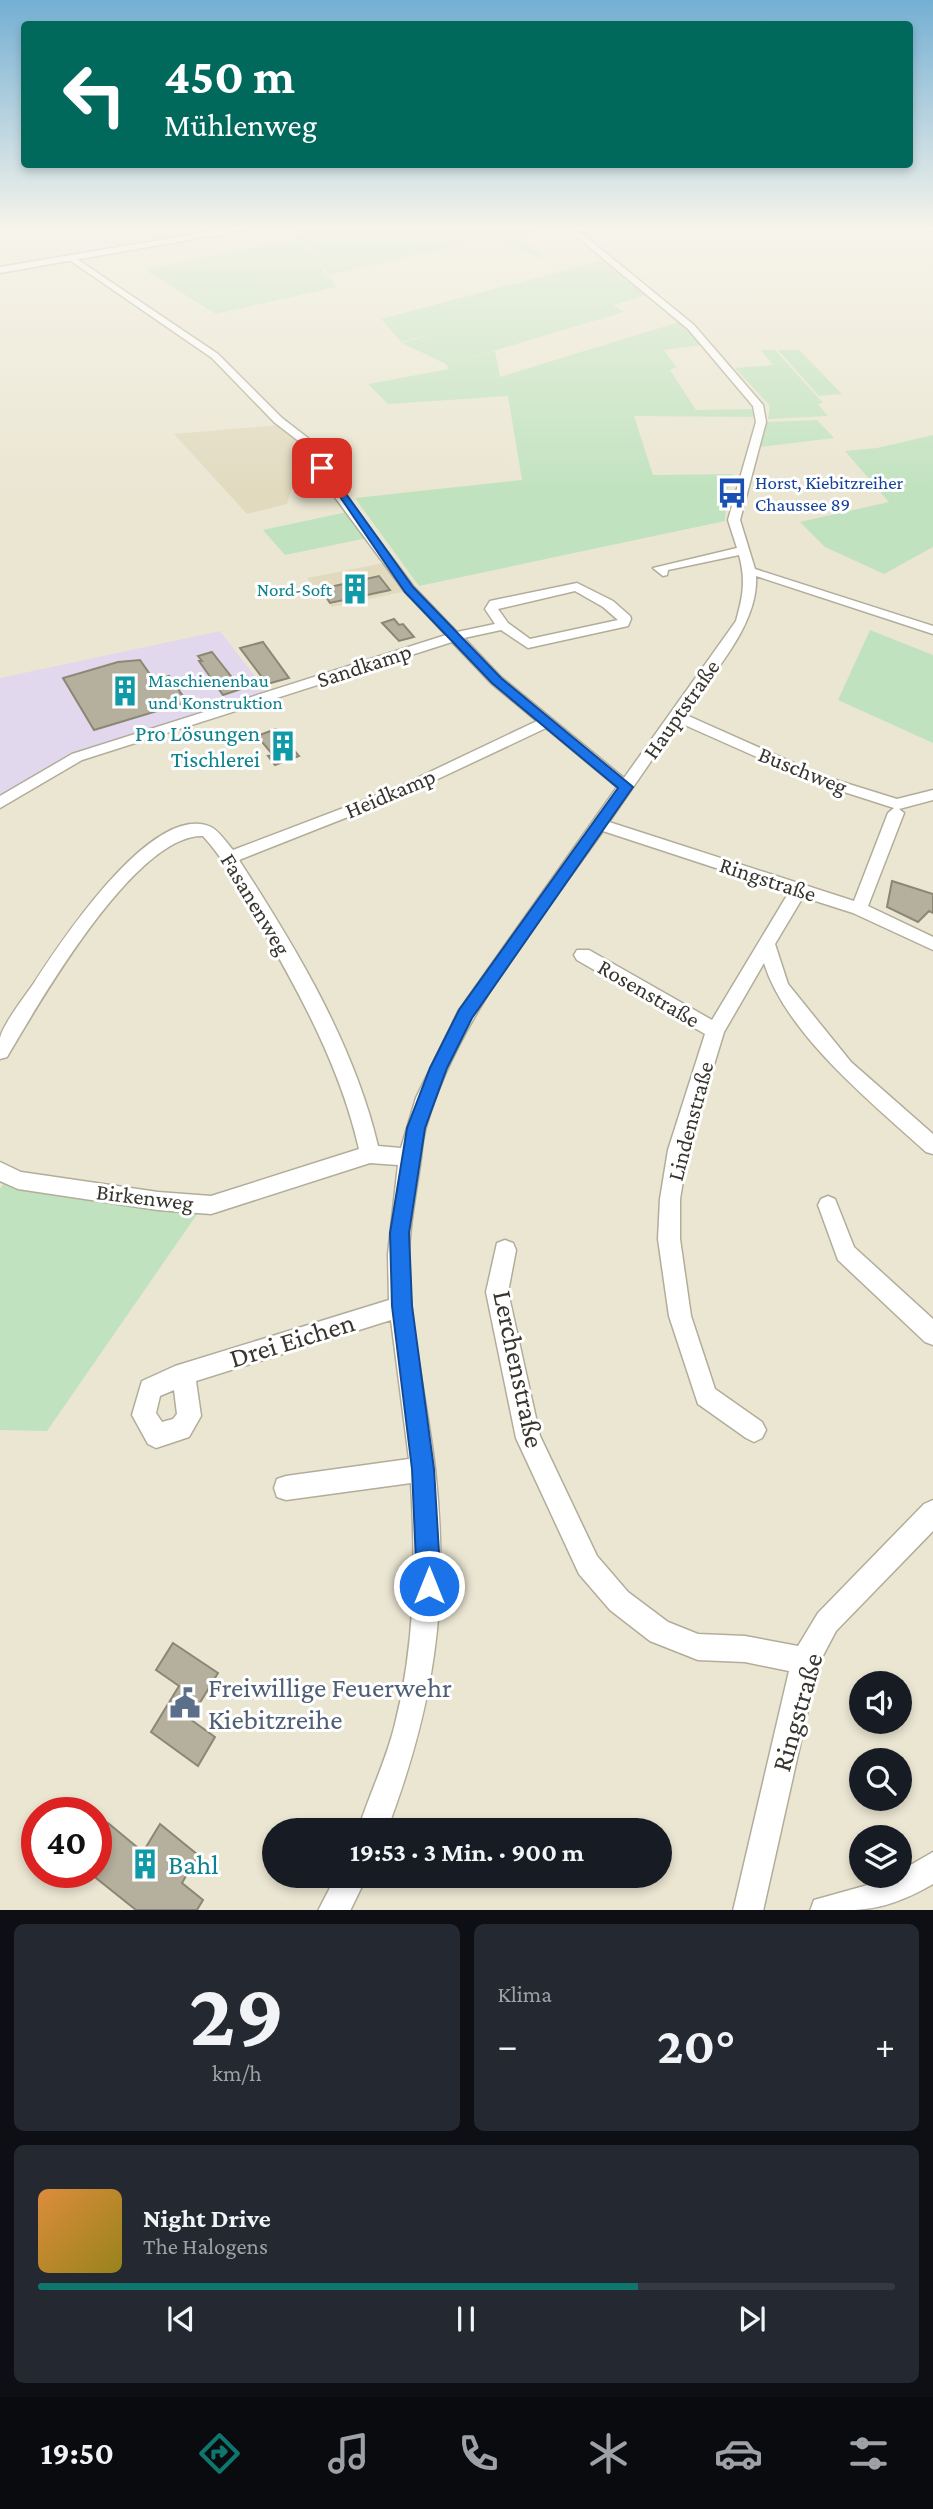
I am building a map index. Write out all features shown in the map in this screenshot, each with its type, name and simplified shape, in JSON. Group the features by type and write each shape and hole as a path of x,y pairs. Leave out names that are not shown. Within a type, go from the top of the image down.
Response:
{"street":[{"path":"157,316 215,356 278,420 309,444 340,496 409,589 496,680 626,787"},
{"name":"Hauptstraße","path":"377,1818 396,1773 416,1700 427,1631 430,1564 423,1469 402,1306 399,1233 416,1128 438,1068 465,1015 742,621 751,591 750,572 734,520 761,422 758,405 691,327 678,316"},
{"path":"663,572 660,568 743,550"},
{"path":"750,572 933,630"},
{"path":"577,587 608,604 625,619 623,623 528,644 503,626 491,609 495,604 577,587"},
{"name":"Sandkamp","path":"0,803 77,757 456,636 503,626"},
{"name":"Buschweg","path":"677,716 818,779 897,804 933,795"},
{"name":"Heidkamp","path":"231,857 401,791 547,722"},
{"path":"859,909 896,813"},
{"name":"Ringstraße","path":"600,824 859,909 933,944"},
{"name":"Fasanenweg","path":"0,1052 110,890 153,849 190,830 207,831 231,857 318,1010 364,1125 370,1154"},
{"name":"Lindenstraße","path":"754,1430 706,1396 680,1316 669,1239 670,1199 678,1150 715,1031 798,890"},
{"path":"767,945 780,986 844,1067 933,1146"},
{"name":"Rosenstraße","path":"583,956 715,1031"},
{"name":"Birkenweg","path":"0,1171 18,1180 158,1202 211,1205 370,1154 411,1158"},
{"path":"828,1205 846,1254 933,1334"},
{"name":"Lerchenstraße","path":"505,1250 497,1292 528,1438 588,1565 619,1601 659,1632 698,1647 746,1649 805,1661"},
{"name":"Drei Eichen","path":"183,1374 402,1306"},
{"path":"286,1488 423,1469"},
{"name":"Ringstraße","path":"748,1910 805,1661 827,1622 933,1513"},
{"path":"825,1910 898,1890 933,1867"},
{"path":"333,1910 345,1888"}],"shaded area":[{"path":"278,425 305,445 328,483 291,490 287,504 247,514 174,434"},
{"path":"384,563 407,591 332,607 307,578"},
{"path":"220,631 271,697 81,759 0,808 0,678"}],"green space":[{"path":"392,316 610,316 453,363 495,351 500,377 679,322 702,345 664,350 676,367 670,370 696,410 753,409 755,417 634,416 653,475 733,474 727,491 725,521 419,586 355,498 522,480 508,396 388,404 368,384 449,369 446,364 402,343 441,331 401,342 381,319"},
{"path":"761,350 775,350 823,403 818,404 828,416 768,419 770,406 735,368 773,365"},
{"path":"778,350 799,350 842,394 819,396"},
{"path":"817,420 834,438 760,447 767,422"},
{"path":"933,435 933,547 884,574 825,547 800,522 889,502 845,451 877,448"},
{"path":"347,512 367,538 285,555 263,530"},
{"path":"870,630 933,655 933,743 838,700"},
{"path":"5,1181 78,1199 202,1207 47,1431 0,1430 0,1189"}],"building":[{"name":"Nord-Soft","path":"379,576 390,590 330,603 321,589"},
{"path":"394,619 399,625 403,624 414,637 399,641 382,623"},
{"path":"263,642 289,678 267,684 240,648"},
{"path":"212,652 241,689 223,695 199,661 202,661 198,656"},
{"name":"Maschienenbau und Konstruktion","path":"140,660 154,680 169,676 187,702 94,730 63,678 118,662"},
{"name":"Pro Lösungen Tischlerei","path":"276,729 299,756 275,765 268,756 273,755 257,736"},
{"path":"892,881 933,894 933,913 929,911 918,922 887,907"},
{"name":"Freiwillige Feuerwehr Kiebitzreihe","path":"173,1643 218,1673 190,1719 215,1737 198,1766 151,1732 179,1686 156,1670"},
{"name":"Bahl","path":"160,1824 198,1855 182,1883 203,1900 197,1910 136,1910 108,1888 112,1888 112,1826 143,1852"}],"place":[{"name":"Horst, Kiebitzreiher Chaussee 89","path":"732,493"},
{"name":"Nord-Soft","path":"355,589"},
{"name":"Maschienenbau und Konstruktion","path":"125,691"},
{"name":"Pro Lösungen Tischlerei","path":"283,746"},
{"name":"Freiwillige Feuerwehr Kiebitzreihe","path":"185,1703"},
{"name":"Bahl","path":"145,1864"}],"route":[{"path":"322,468 409,589 496,680 626,787 465,1015 438,1068 416,1128 399,1233 402,1306 423,1469 430,1564 429,1586"}]}
